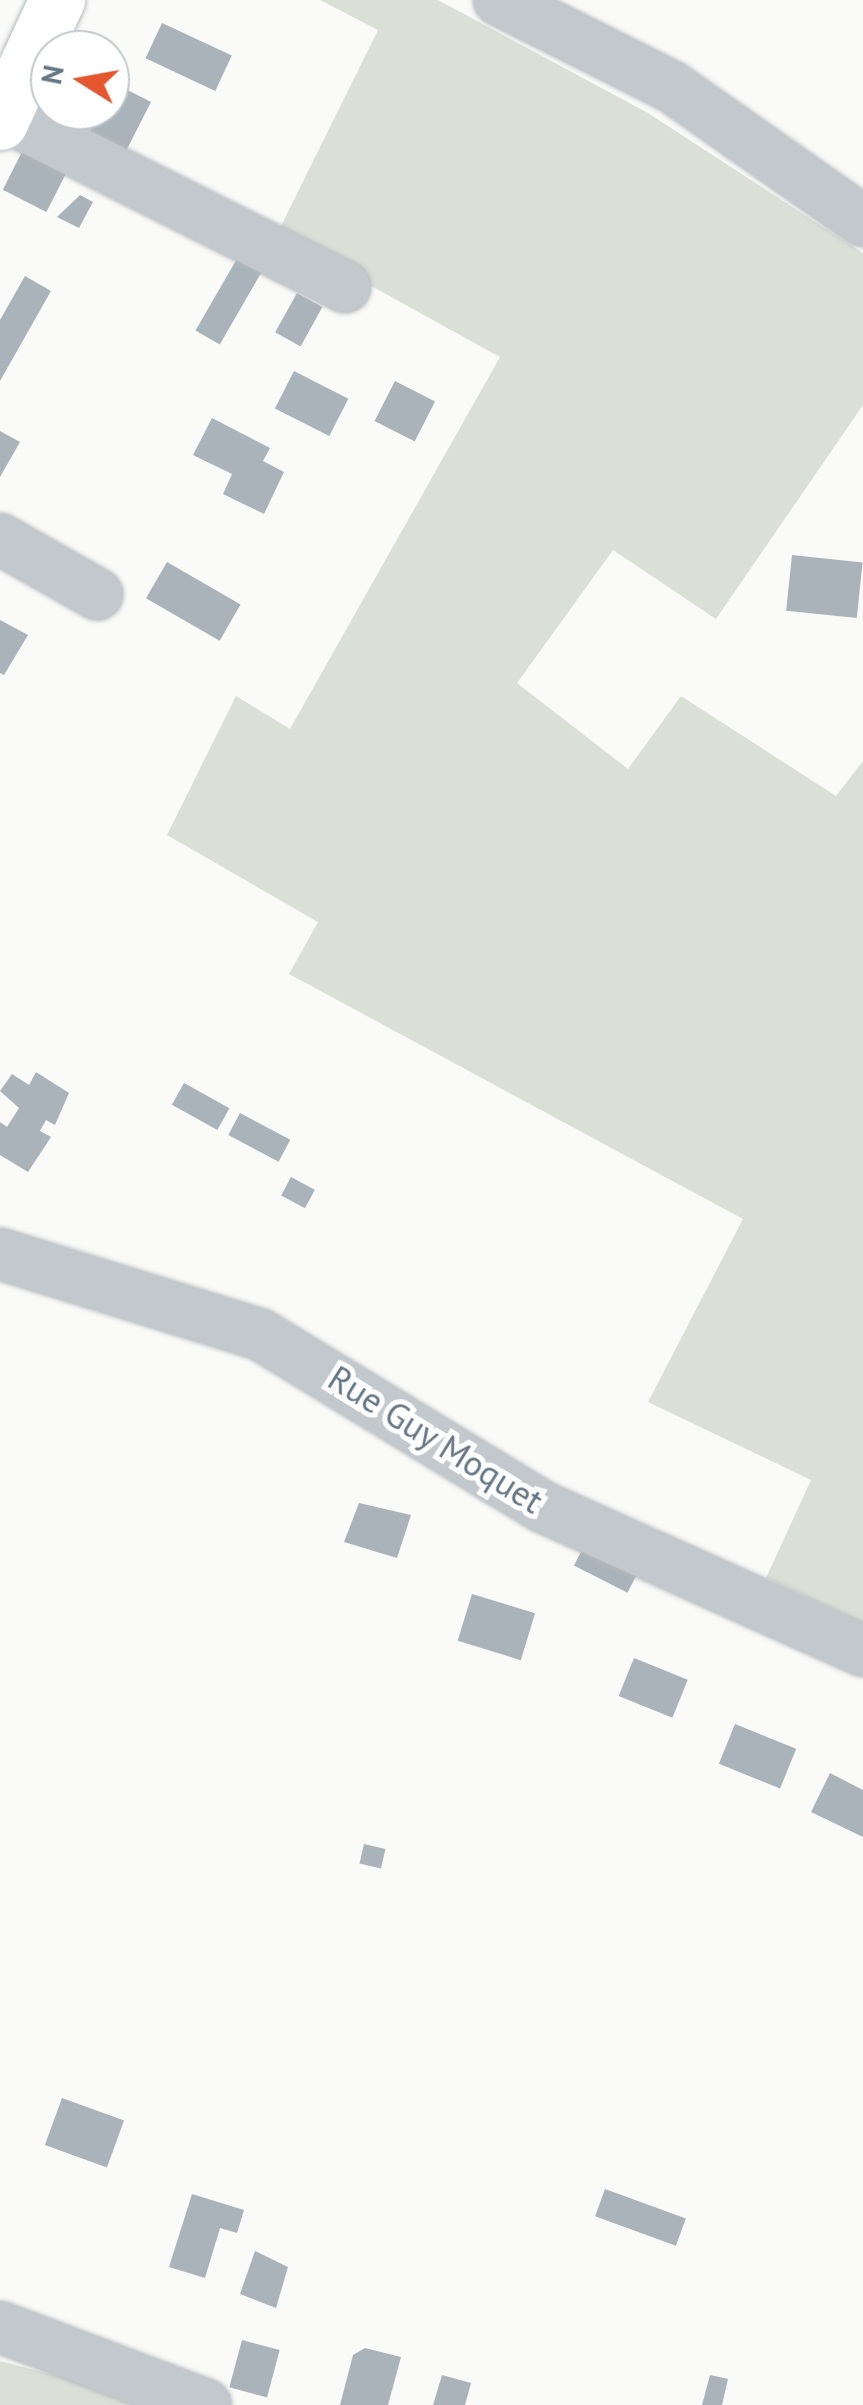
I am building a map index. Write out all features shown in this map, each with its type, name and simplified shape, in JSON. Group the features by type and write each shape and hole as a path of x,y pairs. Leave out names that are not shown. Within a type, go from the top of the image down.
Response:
{"main road":[{"path":"2,118 57,0"}],"street":[{"path":"500,0 672,87 863,221"},
{"path":"2,118 346,287"},
{"path":"0,540 98,594"},
{"name":"Rue Guy Moquet","path":"0,1254 260,1335 543,1507 863,1651"},
{"path":"0,2327 206,2405"}],"shaded area":[{"path":"320,0 438,0 648,113 863,253 863,405 716,619 613,550 517,683 628,769 681,696 836,796 863,761 863,1623 766,1578 811,1480 648,1402 743,1219 289,974 318,922 167,835 236,696 290,729 500,357 277,234 378,30"},
{"path":"0,2361 168,2405 0,2405"}],"building":[{"path":"162,23 232,56 215,91 146,58"},
{"path":"130,91 151,102 125,153 88,135 90,130 130,130"},
{"path":"25,146 69,168 46,212 3,190"},
{"path":"80,195 93,202 79,228 57,217"},
{"path":"242,250 266,264 220,345 196,331"},
{"path":"25,276 51,291 0,381 0,320"},
{"path":"297,293 322,307 301,346 275,332"},
{"path":"294,371 348,399 329,436 275,408"},
{"path":"395,381 435,401 415,442 375,421"},
{"path":"212,418 270,448 263,461 284,472 264,514 223,494 232,474 193,455"},
{"path":"0,431 20,442 0,477"},
{"path":"792,555 863,562 857,618 786,611"},
{"path":"167,562 241,604 220,641 146,598"},
{"path":"0,620 28,635 4,675 0,673"},
{"path":"36,1072 69,1093 55,1125 46,1120 40,1131 51,1137 28,1172 0,1155 0,1122 7,1127 19,1108 0,1091 12,1074 29,1085"},
{"path":"184,1083 229,1108 217,1130 172,1105"},
{"path":"240,1113 290,1140 279,1162 228,1135"},
{"path":"291,1177 315,1190 305,1208 281,1196"},
{"path":"359,1503 411,1515 397,1558 344,1542"},
{"path":"584,1546 637,1573 627,1593 574,1566"},
{"path":"472,1594 535,1613 521,1660 458,1641"},
{"path":"634,1658 688,1680 672,1718 619,1696"},
{"path":"735,1724 796,1749 780,1789 719,1764"},
{"path":"830,1773 863,1790 863,1837 811,1812"},
{"path":"364,1844 385,1849 381,1868 360,1863"},
{"path":"62,2098 124,2121 107,2168 45,2145"},
{"path":"605,2189 686,2218 676,2246 595,2216"},
{"path":"192,2194 244,2210 237,2233 220,2228 205,2278 169,2267"},
{"path":"255,2251 288,2267 276,2308 240,2294"},
{"path":"242,2340 280,2350 267,2397 229,2387"},
{"path":"365,2348 401,2357 388,2405 340,2405 353,2355"},
{"path":"442,2375 471,2383 465,2405 433,2405"},
{"path":"710,2375 728,2379 722,2405 702,2405"}]}
